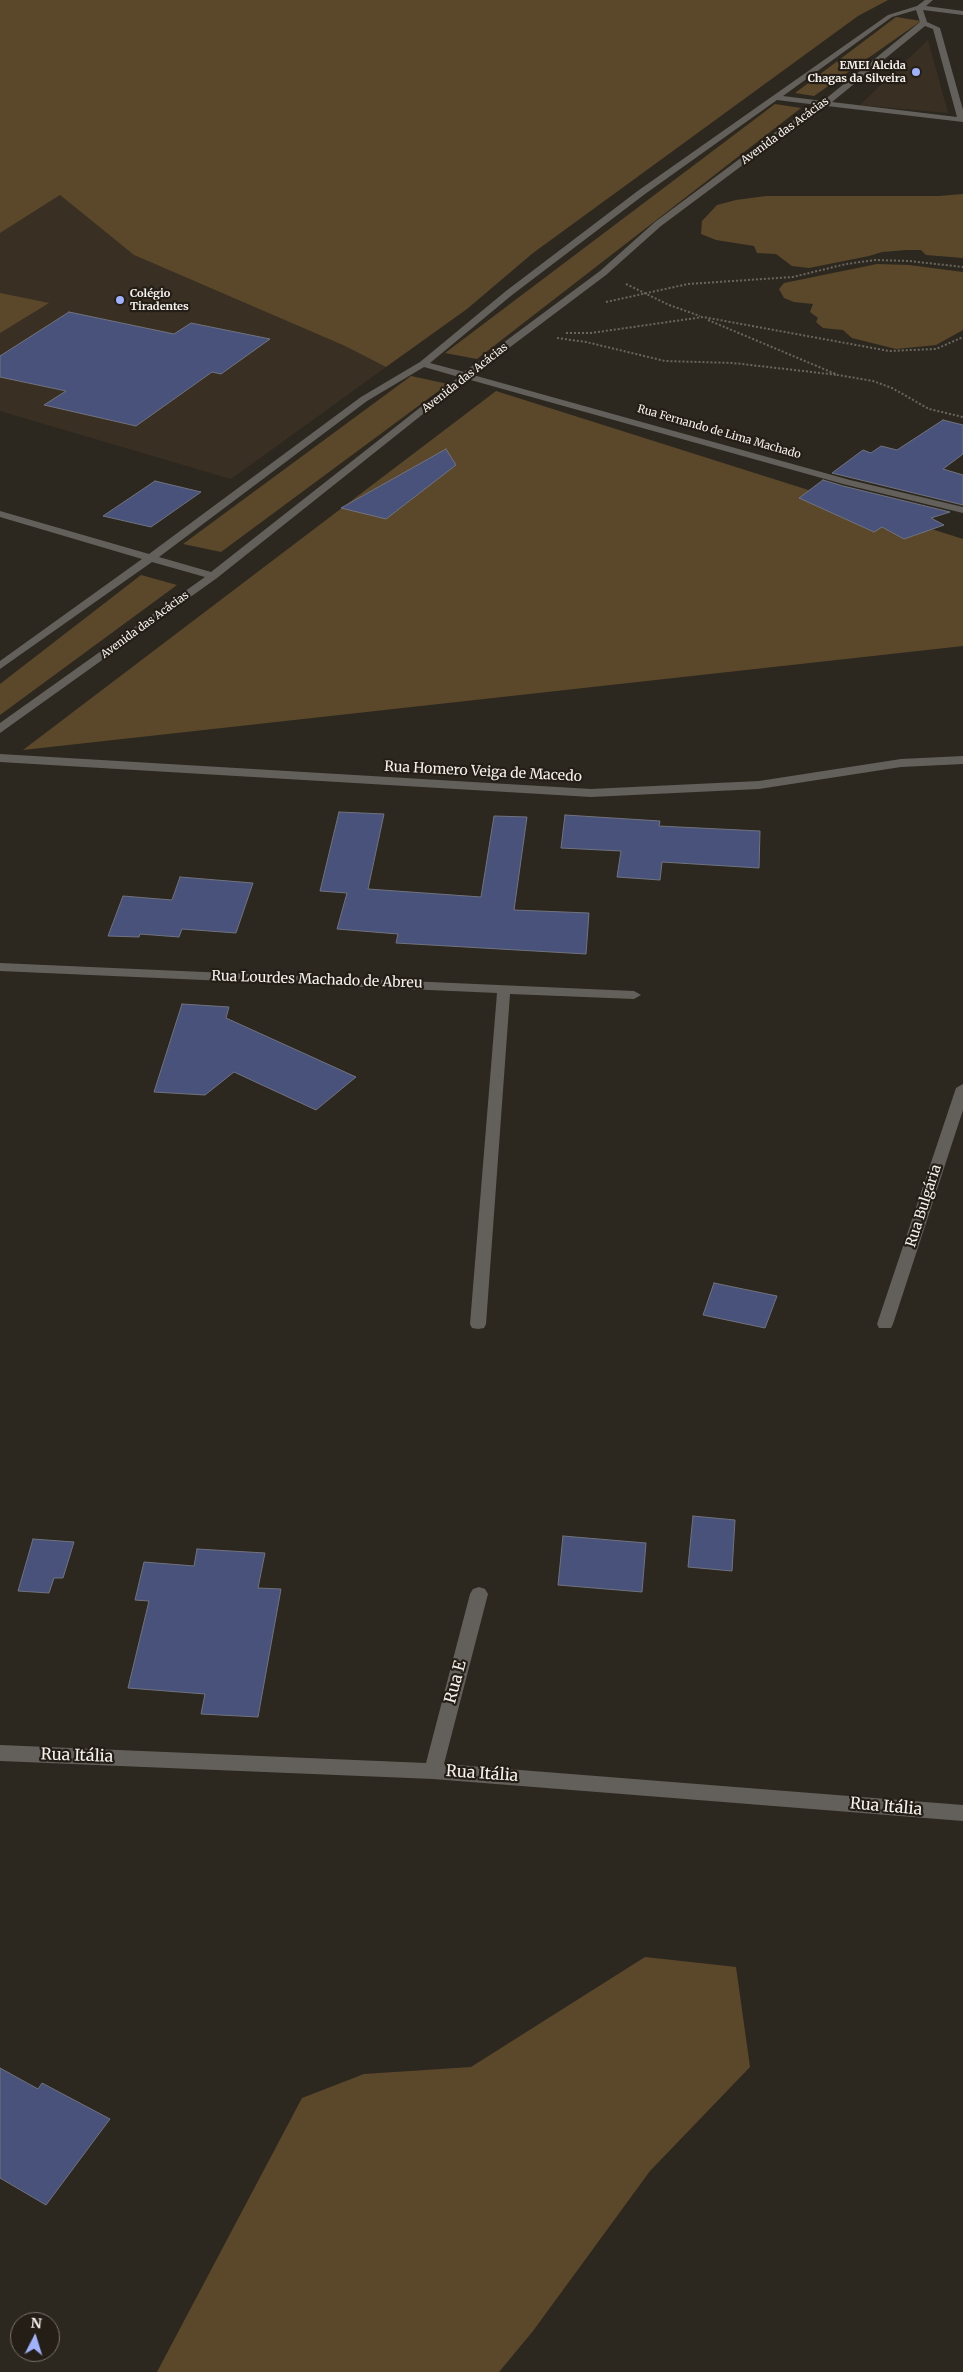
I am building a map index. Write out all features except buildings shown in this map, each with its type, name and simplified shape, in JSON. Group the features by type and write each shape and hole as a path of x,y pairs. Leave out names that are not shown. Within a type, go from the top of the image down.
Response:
{"street":[{"path":"0,666 152,557 349,410 423,364 509,293 642,192 890,16 919,7 930,0"},
{"path":"919,7 963,14"},
{"path":"775,97 962,120 936,28 924,23 919,7"},
{"name":"Avenida das Acácias","path":"0,730 213,576 468,374 603,273 658,224 780,133 824,104 924,23"},
{"name":"Rua Fernando de Lima Machado","path":"423,364 468,374 847,482 963,510"},
{"path":"0,514 213,576"},
{"name":"Rua Homero Veiga de Macedo","path":"0,758 591,793 759,785 901,763 963,760"},
{"name":"Rua Lourdes Machado de Abreu","path":"0,967 634,995"},
{"path":"478,1324 504,989"},
{"name":"Rua Bulgária","path":"885,1324 963,1088"},
{"name":"Rua E","path":"433,1771 479,1594"},
{"name":"Rua Itália","path":"0,1753 433,1771 963,1813"}],"path":[{"path":"643,294 688,284 793,277 846,264 875,260 909,260 963,267"},
{"path":"603,273 643,294 703,317 731,331 838,375"},
{"path":"524,333 591,333 703,317 889,352 936,349 963,337"},
{"path":"524,333 586,342 665,361 733,363 873,381 892,388 929,409 963,417"}],"shaded area":[{"path":"0,0 888,0 858,16 533,253 467,309 386,367 345,346 134,255 60,195 0,233"},
{"path":"896,17 921,21 814,96 795,93"},
{"name":"EMEI Alcida Chagas da Silveira","path":"928,40 948,113 860,105"},
{"path":"775,104 801,108 477,359 445,353"},
{"path":"963,194 963,258 926,255 921,250 906,250 882,252 809,268 792,266 776,254 757,253 754,246 716,240 701,234 702,221 717,205 736,200 766,196 939,196"},
{"name":"Colégio Tiradentes","path":"60,195 134,255 345,346 386,367 231,479 0,411 0,233"},
{"path":"877,264 909,265 963,272 963,330 936,345 896,349 852,338 843,330 823,328 816,322 818,318 810,312 813,304 794,302 784,298 779,289 784,283"},
{"path":"0,293 49,303 0,333"},
{"path":"411,376 448,384 221,552 183,544"},
{"path":"496,391 963,539 963,646 23,750"},
{"path":"141,575 177,585 0,715 0,684"},
{"path":"645,1957 736,1967 750,2067 650,2171 533,2331 499,2372 157,2372 302,2098 364,2074 471,2067"}],"place":[{"name":"EMEI Alcida Chagas da Silveira","path":"916,72"},
{"name":"Colégio Tiradentes","path":"120,300"}]}
